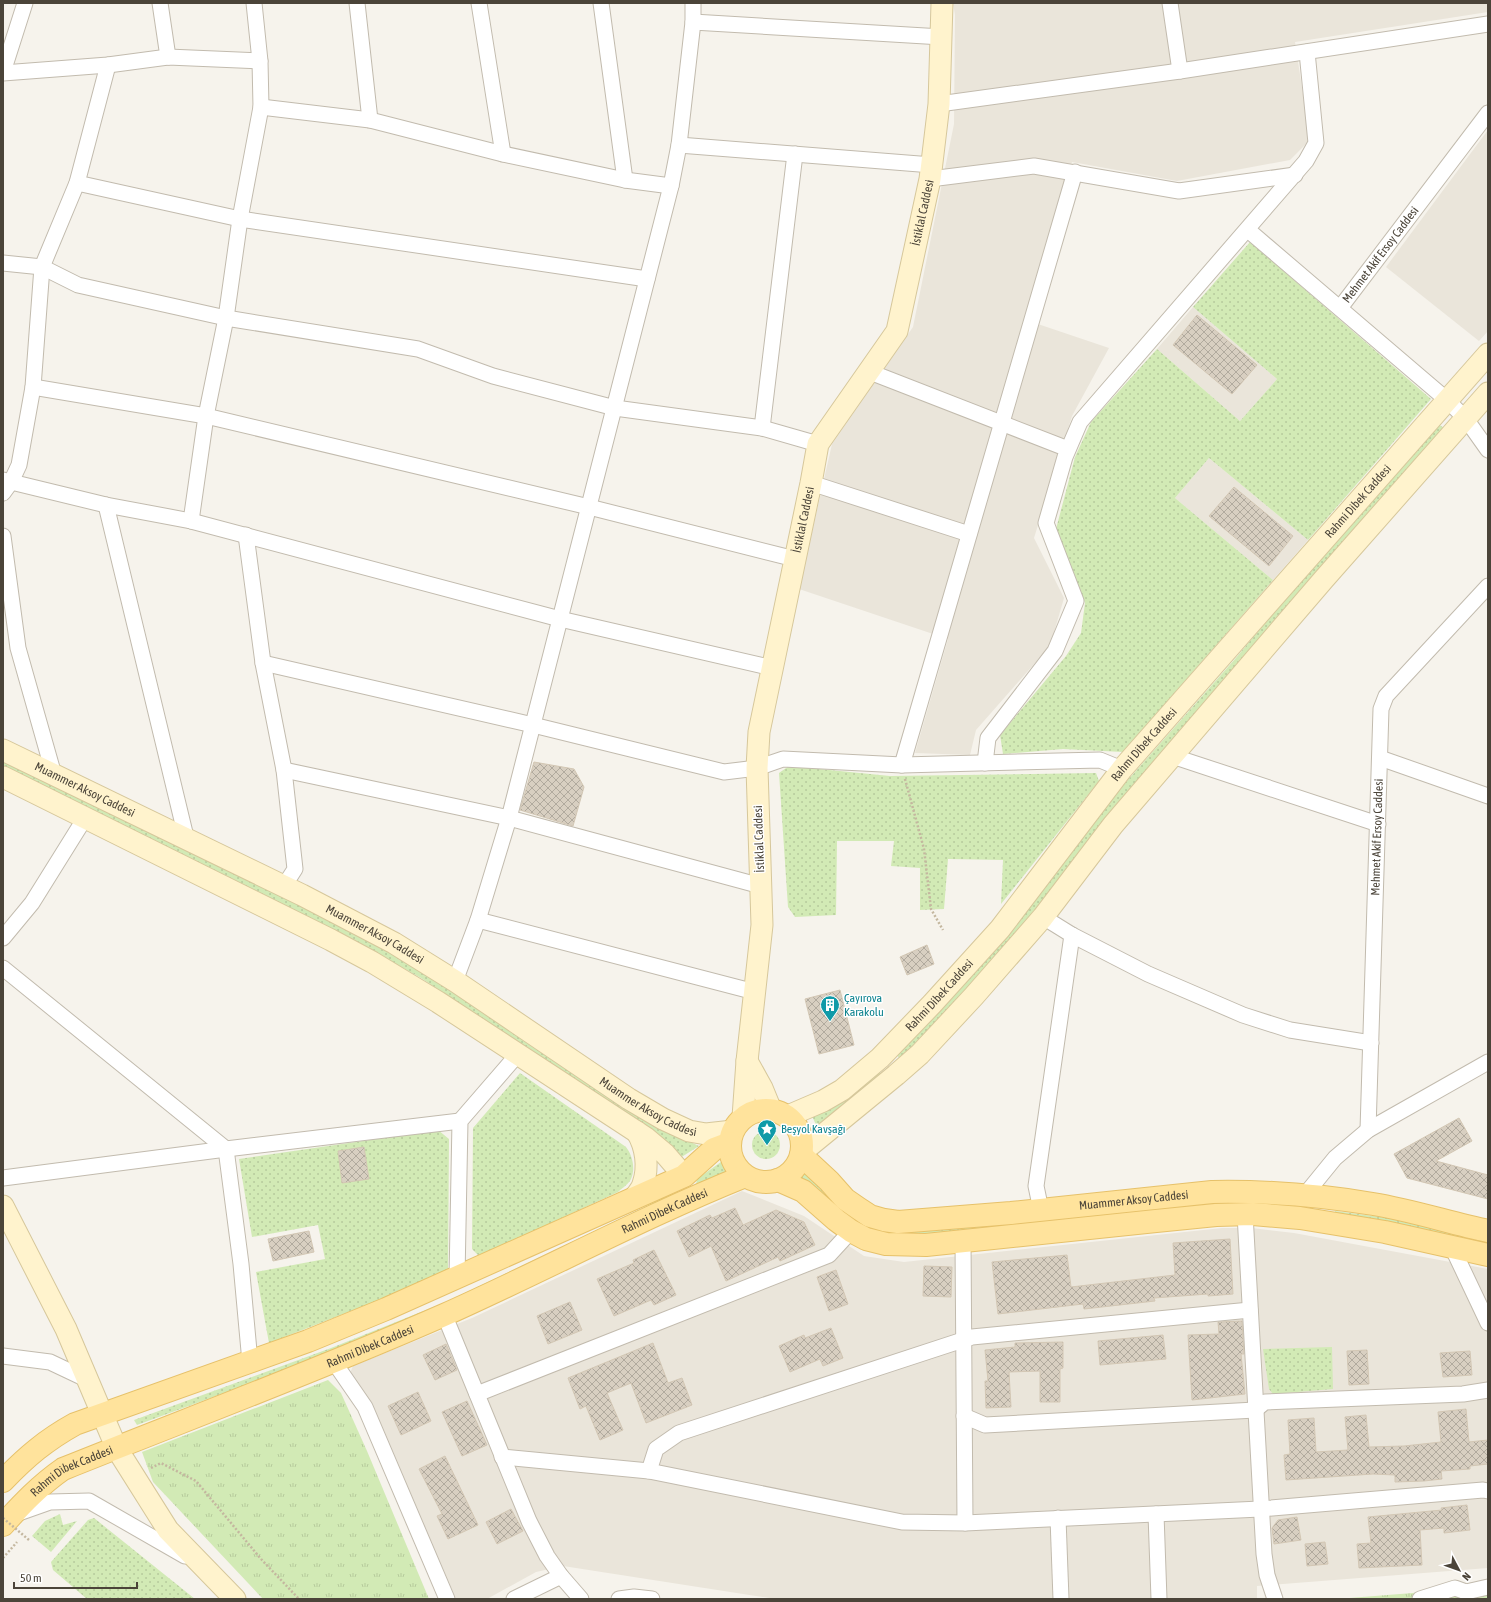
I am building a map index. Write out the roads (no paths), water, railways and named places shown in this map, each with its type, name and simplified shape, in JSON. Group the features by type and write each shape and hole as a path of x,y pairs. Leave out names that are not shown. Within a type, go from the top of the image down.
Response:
{"main road":[{"name":"İstiklal Caddesi","path":"735,1131 747,1061 762,925 757,768 759,732 818,444 898,331 931,172 939,104 942,3"},
{"name":"Rahmi Dibek Caddesi","path":"3,1481 19,1464 53,1437 75,1424 322,1336 386,1309 684,1176 735,1131 754,1111 780,1113 822,1101 842,1090 880,1058 1000,930 1122,769 1488,354"},
{"name":"Rahmi Dibek Caddesi","path":"778,1180 788,1174 796,1166 802,1154 920,1054 974,996 1043,917 1113,825 1324,579 1488,393"},
{"name":"Muammer Aksoy Caddesi","path":"3,750 284,886 353,921 407,951 455,981 629,1099 663,1119 689,1131 706,1134 735,1131"},
{"path":"3,777 331,940 372,962 438,1002 637,1132 657,1146 684,1176 702,1193"},
{"path":"747,1061 762,1088 780,1113 795,1123 800,1132 802,1154"},
{"path":"735,1131 730,1154 734,1164 745,1176 756,1181 764,1182 778,1180 803,1191 851,1231 866,1239 886,1244 904,1246 926,1245 1156,1221 1245,1214 1300,1218 1385,1232 1488,1255"},
{"path":"635,1197 643,1184 646,1168 644,1144 637,1132"},
{"name":"Muammer Aksoy Caddesi","path":"802,1154 845,1199 870,1216 884,1220 913,1221 1041,1210 1212,1192 1276,1193 1373,1204 1488,1231"},
{"name":"Rahmi Dibek Caddesi","path":"6,1519 44,1483 63,1469 334,1362 514,1283 702,1193 745,1176"},
{"path":"3,1206 66,1329 117,1448 168,1530 234,1599"}],"street":[{"path":"25,3 3,73 108,65 168,57 260,61"},
{"path":"160,3 168,57"},
{"path":"192,521 206,416 226,318 240,219 261,107 260,61 254,3"},
{"path":"357,3 370,120"},
{"path":"479,3 503,154"},
{"path":"601,3 625,180"},
{"path":"455,981 478,920 509,818 671,186 679,145 694,3"},
{"path":"1170,3 1180,71"},
{"path":"693,22 942,37"},
{"path":"939,104 1180,71 1488,24"},
{"path":"985,763 988,738 1055,651 1076,601 1046,523 1068,449 1080,422 1248,230 1306,161 1316,143 1307,52"},
{"path":"108,65 77,183 42,267 33,387 19,465 6,485 192,521 560,619 772,668"},
{"path":"261,107 370,120 503,154 625,180 671,186"},
{"name":"Mehmet Akif Ersoy Caddesi","path":"1488,114 1340,308 1466,418 1488,450"},
{"path":"679,145 796,154 931,172 1034,166 1179,191 1295,175"},
{"path":"762,428 796,154"},
{"path":"902,765 1075,172"},
{"path":"77,183 240,219 647,279"},
{"path":"1248,230 1340,308"},
{"path":"3,263 42,267 78,285 226,318 418,349 493,376 615,408 762,428 818,444"},
{"path":"870,372 1068,449"},
{"path":"33,387 206,416 589,507 795,559"},
{"path":"811,483 969,534"},
{"path":"106,505 187,840"},
{"path":"3,536 18,648 54,775"},
{"path":"246,536 263,663 284,770 294,869 284,886"},
{"name":"Mehmet Akif Ersoy Caddesi","path":"1368,1130 1381,709 1386,696 1488,586"},
{"path":"263,663 533,725 724,772 757,768 783,759 902,765 1100,760 1122,769"},
{"path":"1172,756 1378,824"},
{"path":"1380,758 1488,796"},
{"path":"284,770 509,818 761,886"},
{"path":"3,938 32,902 85,818"},
{"path":"1043,917 1072,935 1148,974 1243,1015 1290,1030 1371,1043"},
{"path":"478,920 755,992"},
{"path":"1041,1210 1036,1186 1072,935"},
{"path":"3,968 226,1149 241,1264 250,1362"},
{"path":"457,1278 460,1121 518,1054"},
{"path":"1304,1196 1335,1158 1368,1130 1488,1062"},
{"path":"3,1178 460,1121"},
{"path":"1245,1214 1260,1509 1266,1568 1275,1599"},
{"path":"477,1394 829,1255 851,1231"},
{"path":"963,1241 965,1523"},
{"path":"1452,1247 1488,1323"},
{"path":"649,1472 656,1449 680,1433 972,1337 1250,1310"},
{"path":"444,1314 529,1521 547,1556 561,1576 581,1599"},
{"path":"3,1356 50,1362 88,1380"},
{"path":"334,1362 365,1407 447,1599"},
{"path":"964,1416 985,1424 1255,1410 1265,1402 1463,1394 1488,1390"},
{"path":"502,1457 649,1472 902,1522 965,1523 1260,1509 1483,1490 1488,1491"},
{"path":"6,1519 50,1502 90,1501 170,1546 205,1568"},
{"path":"1156,1514 1159,1599"},
{"path":"1058,1518 1061,1599"},
{"path":"514,1599 561,1576"},
{"path":"1420,1599 1456,1588 1463,1595 1488,1587"},
{"path":"619,1599 634,1597 652,1599"}],"place":[{"name":"Çayırova Karakolu","path":"830,1022"},
{"name":"Beşyol Kavşağı","path":"767,1146"}]}
